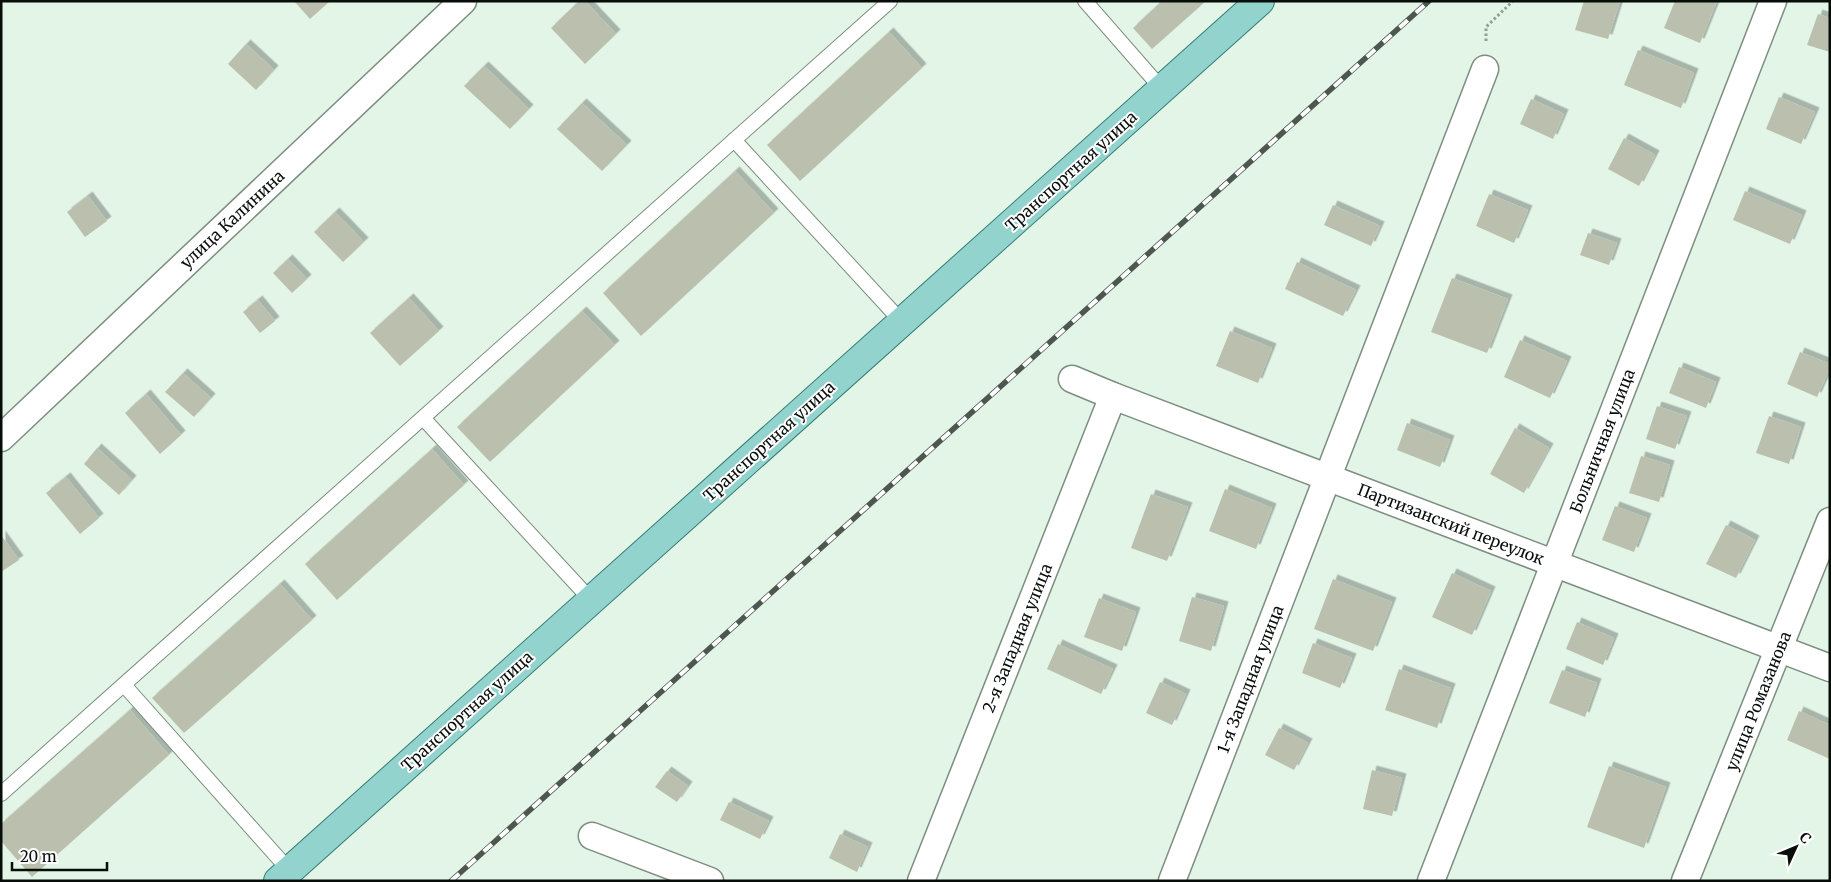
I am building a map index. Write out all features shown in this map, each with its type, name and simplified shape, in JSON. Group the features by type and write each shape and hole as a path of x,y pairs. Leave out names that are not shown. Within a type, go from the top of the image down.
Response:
{"main road":[{"name":"Транспортная улица","path":"284,876 1260,1"}],"street":[{"name":"улица Калинина","path":"1,438 463,1"},
{"name":"Больничная улица","path":"1431,881 1774,1"},
{"name":"1-я Западная улица","path":"1172,881 1485,69"},
{"name":"Партизанский переулок","path":"1072,379 1830,668"},
{"name":"2-я Западная улица","path":"921,881 1113,396"},
{"name":"улица Ромазанова","path":"1685,881 1830,521"},
{"path":"592,836 664,873 710,881"}],"lane":[{"path":"1,794 890,1"},
{"path":"1085,1 1162,89"},
{"path":"734,140 902,322"},
{"path":"422,418 591,600"},
{"path":"124,685 284,876"}],"path":[{"path":"1485,69 1486,27 1513,1"}],"building":[{"path":"294,1 330,1 310,19"},
{"path":"579,1 585,1 616,34 585,64 551,28"},
{"path":"1162,1 1206,1 1152,49 1133,28"},
{"path":"1584,1 1620,1 1608,39 1575,30"},
{"path":"1675,1 1717,1 1700,43 1664,28"},
{"path":"1818,14 1830,18 1830,52 1807,45"},
{"path":"889,32 922,68 800,181 767,145"},
{"path":"246,44 274,70 256,90 228,64"},
{"path":"1638,50 1694,73 1681,108 1624,85"},
{"path":"484,66 529,109 510,129 464,86"},
{"path":"1779,97 1815,112 1801,144 1766,129"},
{"path":"1531,99 1564,114 1553,139 1520,124"},
{"path":"582,103 627,145 602,171 557,129"},
{"path":"1624,138 1655,155 1639,186 1608,169"},
{"path":"735,171 774,213 641,336 603,293"},
{"path":"1745,191 1802,215 1790,244 1733,220"},
{"path":"1489,194 1528,210 1514,243 1476,226"},
{"path":"88,196 107,221 85,237 67,212"},
{"path":"1333,205 1380,226 1371,246 1324,225"},
{"path":"335,212 364,242 343,262 314,232"},
{"path":"1588,233 1617,243 1609,265 1580,255"},
{"path":"288,259 307,279 292,293 273,273"},
{"path":"1297,262 1356,290 1343,316 1285,289"},
{"path":"1452,278 1508,299 1487,353 1431,332"},
{"path":"409,298 439,331 400,366 370,333"},
{"path":"258,300 275,321 260,333 243,312"},
{"path":"582,311 615,345 490,462 457,427"},
{"path":"1230,331 1272,348 1258,383 1216,366"},
{"path":"1520,340 1567,361 1550,398 1504,377"},
{"path":"1800,352 1830,364 1817,397 1787,384"},
{"path":"1679,367 1716,382 1706,408 1669,393"},
{"path":"183,373 211,398 194,417 165,392"},
{"path":"146,394 181,435 160,454 125,413"},
{"path":"1657,406 1687,416 1675,449 1646,439"},
{"path":"1769,416 1801,427 1789,464 1756,453"},
{"path":"1407,423 1450,440 1440,467 1397,450"},
{"path":"1515,428 1549,448 1524,493 1490,474"},
{"path":"97,448 132,480 119,495 84,464"},
{"path":"432,449 464,485 337,600 305,564"},
{"path":"1641,456 1670,465 1659,502 1629,493"},
{"path":"66,477 99,518 80,534 46,493"},
{"path":"1225,489 1272,508 1256,549 1209,531"},
{"path":"1151,494 1188,507 1167,561 1131,548"},
{"path":"1615,506 1647,518 1634,552 1602,540"},
{"path":"1726,525 1755,540 1736,578 1706,564"},
{"path":"1,535 19,560 1,572"},
{"path":"1452,573 1491,591 1472,635 1432,617"},
{"path":"1333,579 1392,602 1373,651 1314,629"},
{"path":"280,584 312,620 184,733 152,698"},
{"path":"1192,597 1224,606 1211,651 1179,641"},
{"path":"1099,598 1136,612 1122,651 1084,637"},
{"path":"1577,622 1614,638 1603,665 1566,649"},
{"path":"1313,643 1352,658 1340,688 1302,673"},
{"path":"1058,644 1113,669 1101,694 1047,669"},
{"path":"1399,669 1451,688 1437,728 1385,710"},
{"path":"1562,670 1597,683 1585,717 1549,703"},
{"path":"1160,682 1186,694 1172,725 1146,713"},
{"path":"130,710 169,755 32,877 1,841 1,824"},
{"path":"1799,711 1830,725 1830,759 1787,740"},
{"path":"1279,728 1308,743 1294,770 1265,755"},
{"path":"1609,766 1666,787 1644,848 1587,827"},
{"path":"1372,770 1402,778 1392,816 1363,809"},
{"path":"667,771 688,786 677,802 655,787"},
{"path":"729,802 769,821 760,839 720,820"},
{"path":"840,834 868,847 857,872 829,858"}],"railway":[{"path":"451,881 1429,1"}]}
